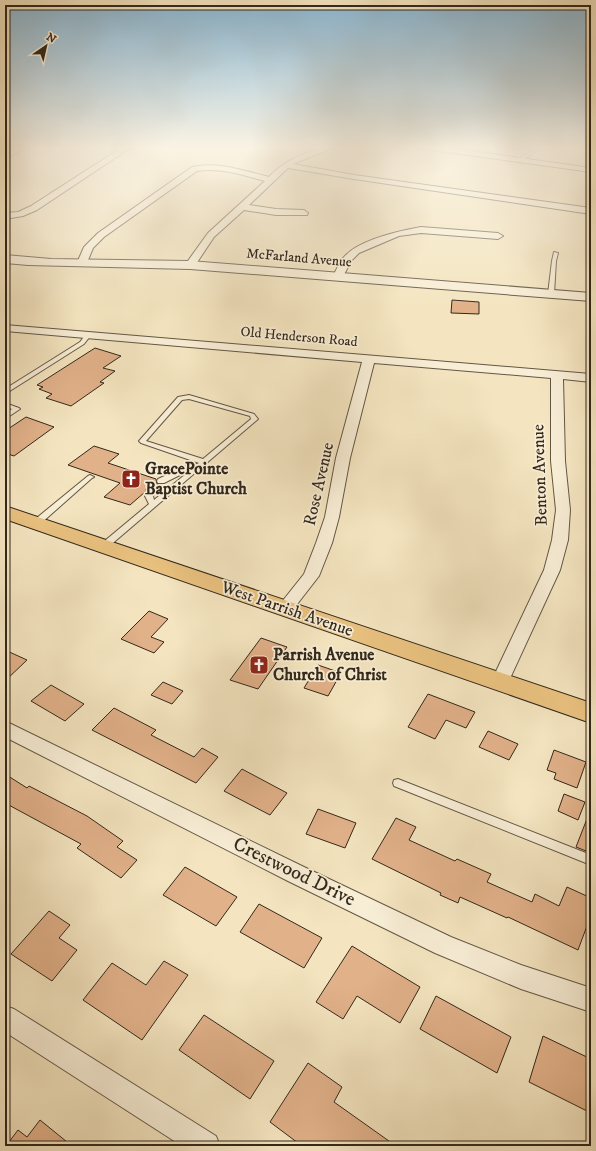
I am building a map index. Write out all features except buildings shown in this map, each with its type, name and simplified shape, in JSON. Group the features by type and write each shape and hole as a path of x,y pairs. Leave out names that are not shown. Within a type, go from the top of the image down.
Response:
{"main road":[{"name":"West Parrish Avenue","path":"5,512 591,713"}],"street":[{"path":"5,216 20,214 34,208 47,200"},
{"path":"82,262 89,247 101,235 151,200"},
{"path":"190,265 212,235 250,200"},
{"path":"512,200 591,211"},
{"path":"242,207 304,214"},
{"path":"338,276 348,258 356,251 397,234 426,230 498,236"},
{"name":"McFarland Avenue","path":"5,259 82,262 140,262 190,265 591,297"},
{"name":"Old Henderson Road","path":"5,328 591,378"},
{"name":"Rose Avenue","path":"285,608 311,576 324,543 332,517 343,458 369,358"},
{"name":"Benton Avenue","path":"500,682 552,570 561,533 563,510 557,429 557,375"},
{"name":"Crestwood Drive","path":"5,728 443,945 521,978 591,1000"},
{"path":"5,1018 206,1146"}],"lane":[{"path":"551,294 556,253"},
{"path":"5,392 82,343 88,335"},
{"path":"104,546 202,464 255,417 189,397 180,398 142,441 202,464"},
{"path":"5,405 17,409 5,417"},
{"path":"161,480 188,467 202,464"},
{"path":"36,522 90,477"},
{"path":"151,489 149,496 153,504"},
{"path":"398,783 591,860"}],"place":[{"name":"GracePointe Baptist Church","path":"131,479"},
{"name":"Parrish Avenue Church of Christ","path":"259,665"}]}
